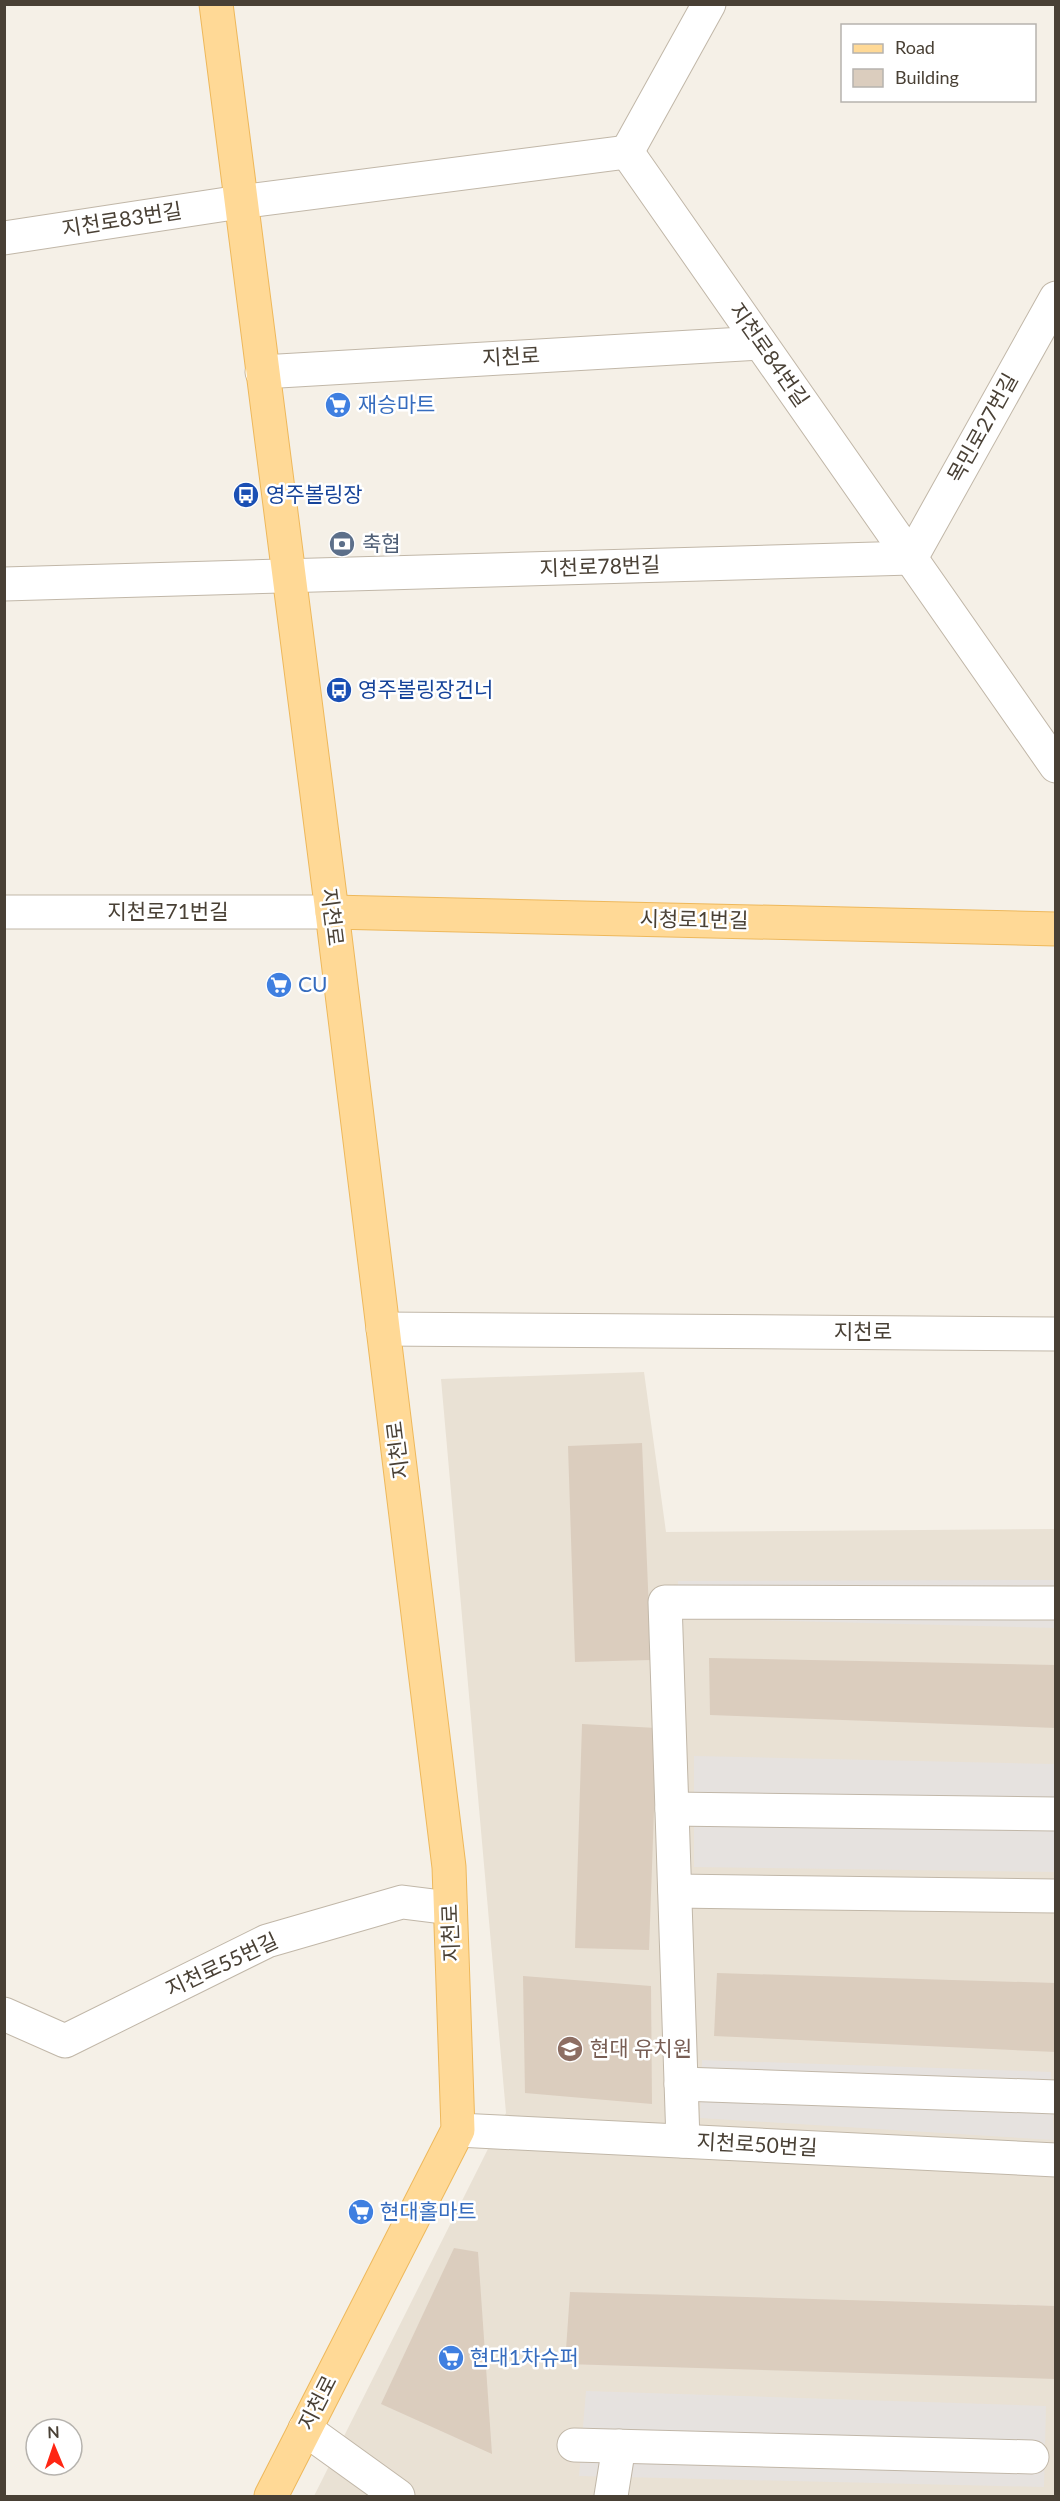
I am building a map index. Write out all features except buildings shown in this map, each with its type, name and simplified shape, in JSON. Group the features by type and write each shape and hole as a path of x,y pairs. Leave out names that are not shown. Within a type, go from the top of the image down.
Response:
{"main road":[{"name":"지천로","path":"216,4 332,912 447,1856 458,2130 271,2496"},
{"name":"시청로1번길","path":"332,912 1056,929"}],"street":[{"path":"240,202 627,152 709,4"},
{"name":"지천로84번길","path":"627,152 911,558"},
{"name":"지천로83번길","path":"4,238 240,202"},
{"name":"목민로27번길","path":"911,558 1056,298"},
{"name":"지천로","path":"262,372 760,343"},
{"path":"911,558 1056,766"},
{"name":"지천로78번길","path":"289,577 911,558"},
{"path":"4,584 289,577"},
{"name":"지천로71번길","path":"4,912 332,912"},
{"name":"지천로","path":"383,1329 1056,1334"},
{"path":"683,2142 665,1602 1056,1603"},
{"path":"672,1809 1056,1815"},
{"path":"675,1891 1056,1896"},
{"name":"지천로55번길","path":"4,2014 65,2040 267,1941 402,1902 450,1908"},
{"path":"681,2084 1056,2097"},
{"name":"지천로50번길","path":"458,2130 1056,2160"},
{"path":"305,2429 395,2495"},
{"path":"574,2445 1032,2457"},
{"path":"611,2496 619,2446"}],"shaded area":[{"path":"644,1372 666,1532 1055,1529 1055,2496 314,2496 506,2113 441,1379"},
{"path":"1055,1580 1055,1628 678,1618 678,1581"},
{"path":"694,1756 1055,1764 1055,1872 694,1867"},
{"path":"702,2060 1051,2072 1054,2140 700,2118"},
{"path":"586,2391 1046,2406 1044,2487 579,2476"}],"place":[{"name":"재승마트","path":"338,405"},
{"name":"영주볼링장","path":"246,495"},
{"name":"축협","path":"342,544"},
{"name":"영주볼링장건너","path":"339,690"},
{"name":"CU","path":"279,985"},
{"name":"현대 유치원","path":"570,2049"},
{"name":"현대홀마트","path":"361,2212"},
{"name":"현대1차슈퍼","path":"451,2358"}]}
